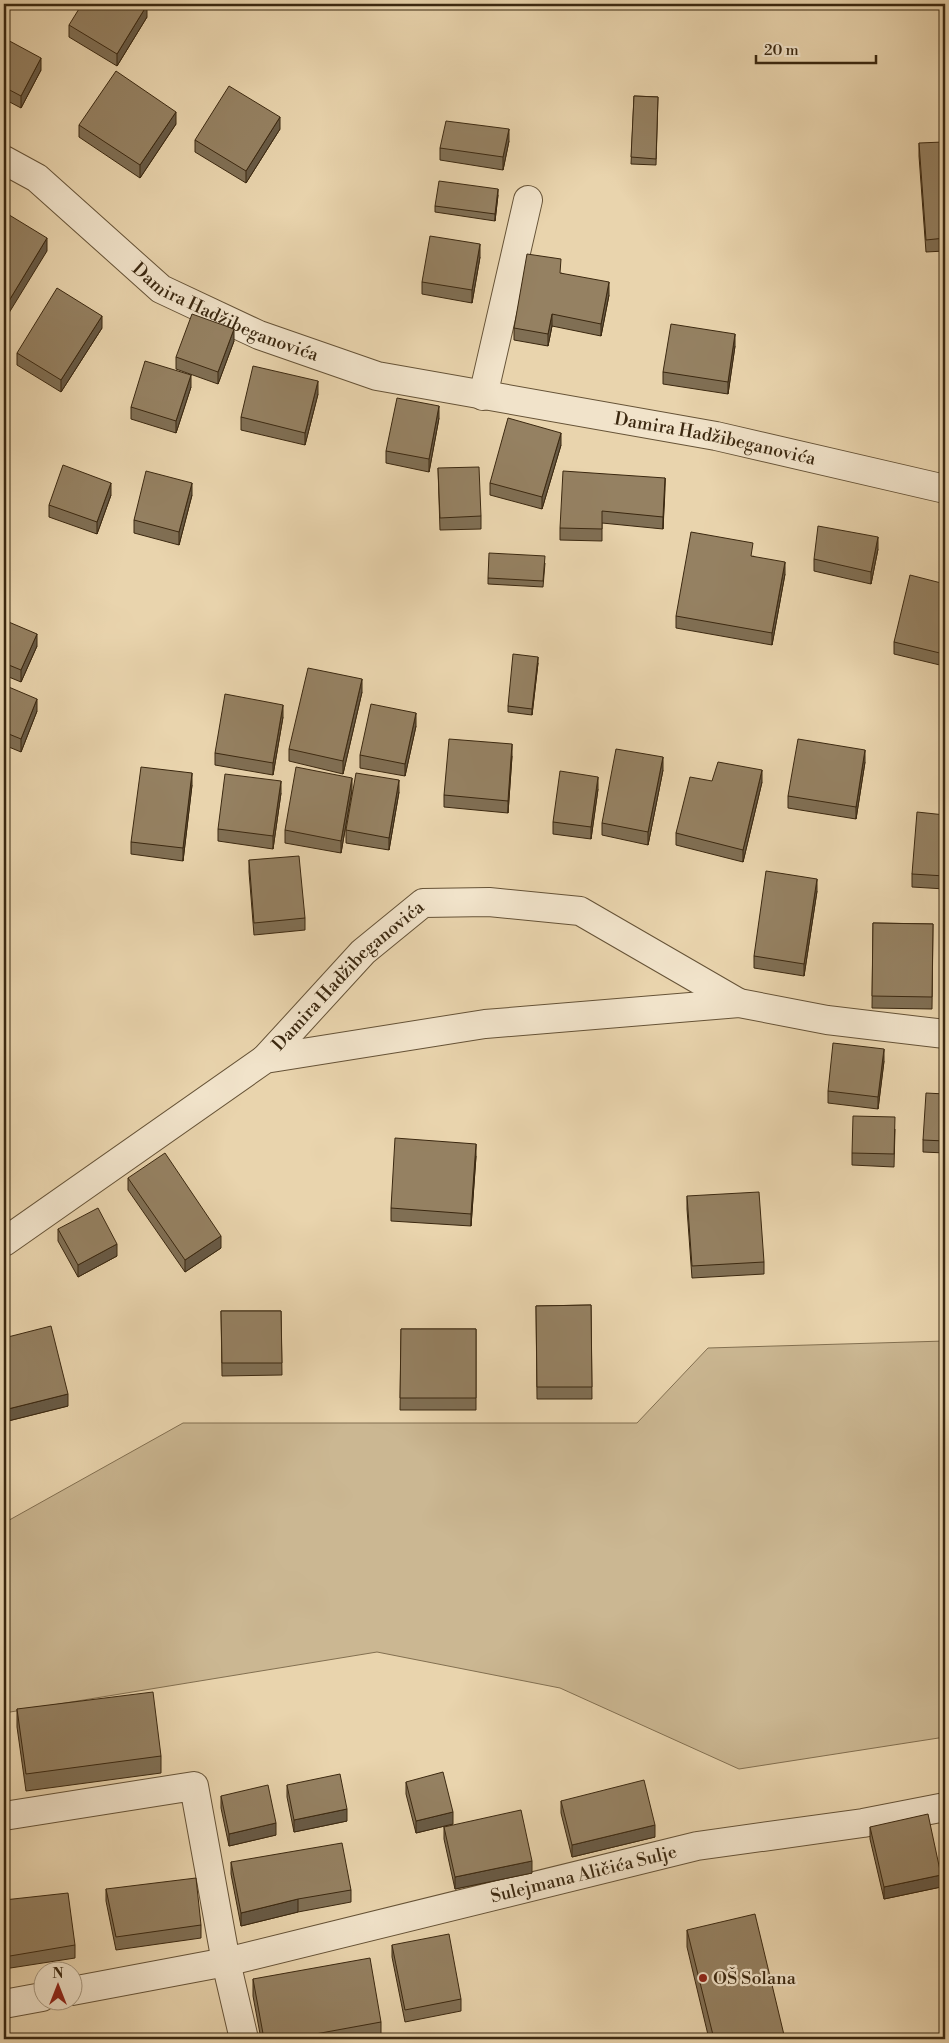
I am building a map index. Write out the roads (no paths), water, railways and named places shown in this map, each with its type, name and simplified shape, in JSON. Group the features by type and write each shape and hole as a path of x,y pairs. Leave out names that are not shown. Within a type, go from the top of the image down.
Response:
{"street":[{"name":"Damira Hadžibeganovića","path":"4,160 36,178 161,289 259,335 377,376 716,436 838,466 945,489"},
{"path":"483,396 528,200"},
{"name":"Damira Hadžibeganovića","path":"4,1242 265,1059 363,952 423,902 488,902 580,911 739,1003"},
{"name":"Damira Hadžibeganovića","path":"265,1059 485,1024 739,1003 827,1020 945,1034"},
{"path":"4,1816 194,1786 226,1962 244,2039"},
{"name":"Sulejmana Aličića Sulje","path":"82,1989 226,1962 697,1846 863,1822 945,1806"},
{"path":"4,2004 32,1999"}],"place":[{"name":"OŠ Solana","path":"703,1978"}]}
